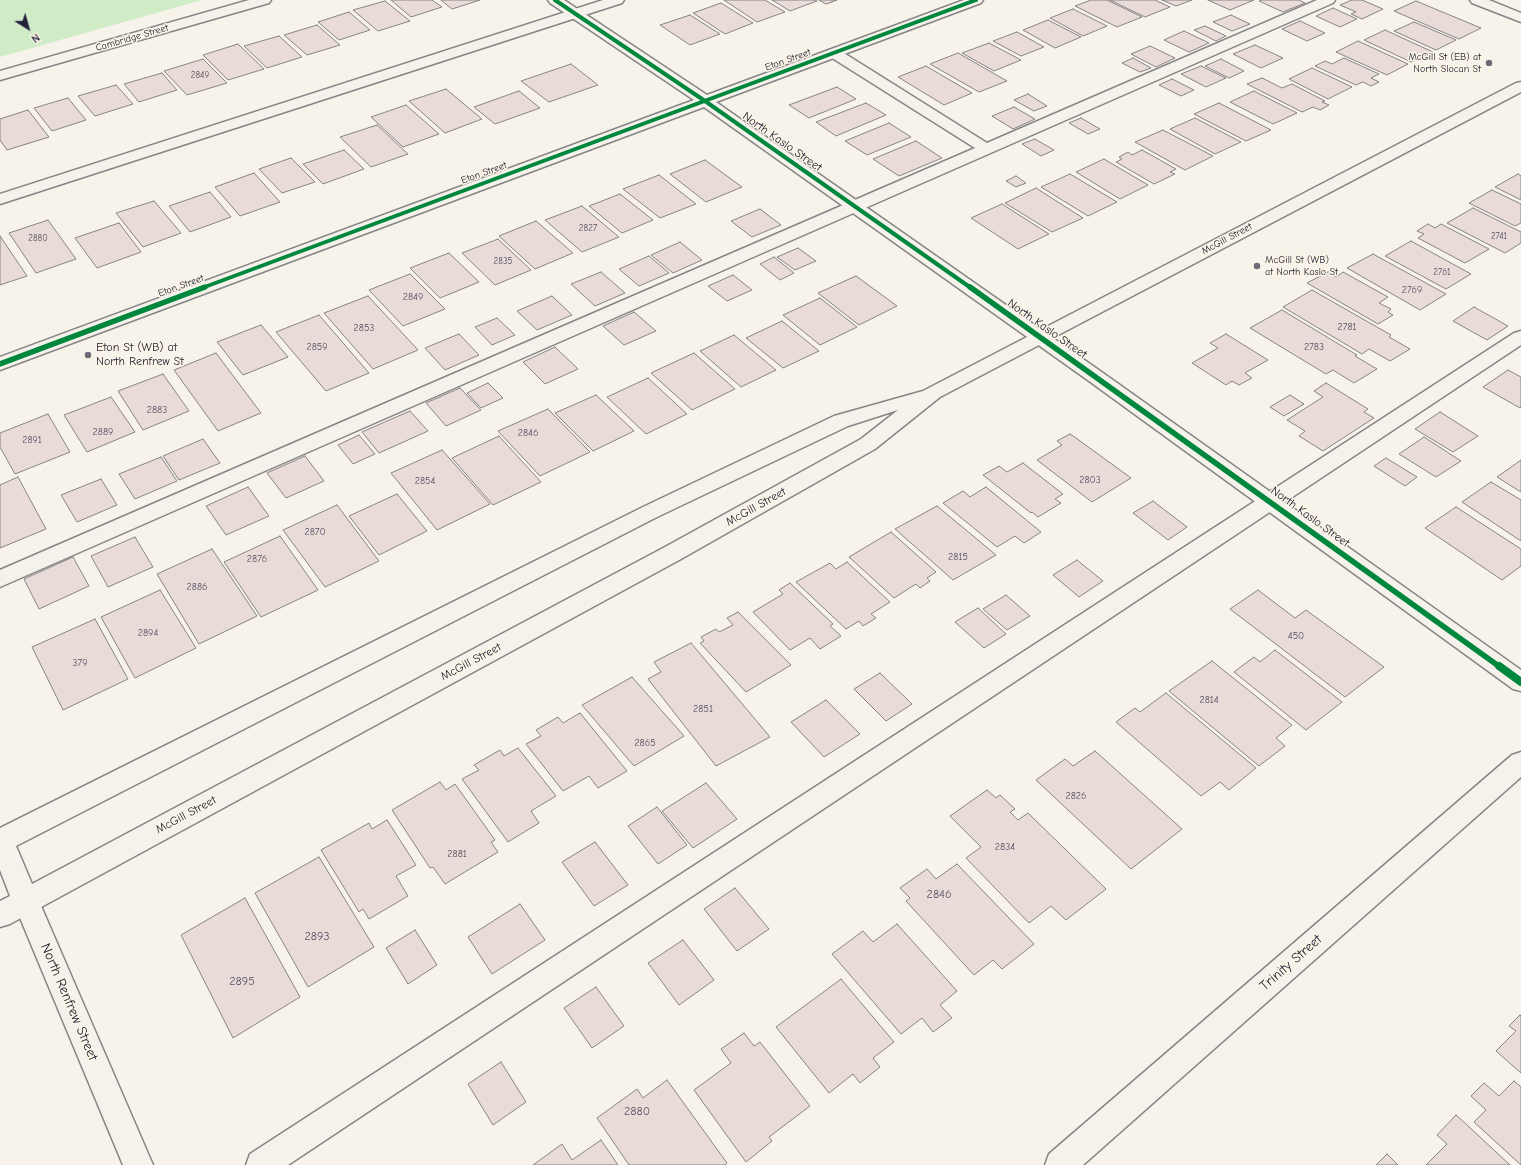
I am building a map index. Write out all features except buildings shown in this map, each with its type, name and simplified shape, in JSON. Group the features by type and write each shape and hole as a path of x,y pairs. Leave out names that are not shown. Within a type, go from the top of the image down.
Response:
{"street":[{"name":"Cambridge Street","path":"0,76 264,0"},
{"name":"North Kaslo Street","path":"555,0 705,101 855,206 1521,682"},
{"path":"0,199 617,0"},
{"name":"Eton Street","path":"0,364 976,0"},
{"path":"0,579 1328,0"},
{"path":"1477,0 1521,18"},
{"path":"834,53 987,149"},
{"name":"McGill Street","path":"0,915 673,553 868,444 933,393 1521,86"},
{"path":"260,1165 1521,337"},
{"name":"McGill Street","path":"0,841 650,512 841,421 933,393"},
{"name":"Trinity Street","path":"1060,1165 1521,762"},
{"name":"North Renfrew Street","path":"0,841 138,1165"}],"green space":[{"path":"0,0 202,0 0,57"}],"cycle path":[{"path":"555,0 705,101 855,206 1521,682"},
{"path":"0,364 976,0"}],"place":[{"name":"McGill St (EB) at North Slocan St","path":"1489,63"},
{"name":"McGill St (WB) at North Kaslo St","path":"1257,266"},
{"name":"Eton St (WB) at North Renfrew St","path":"88,355"}]}
